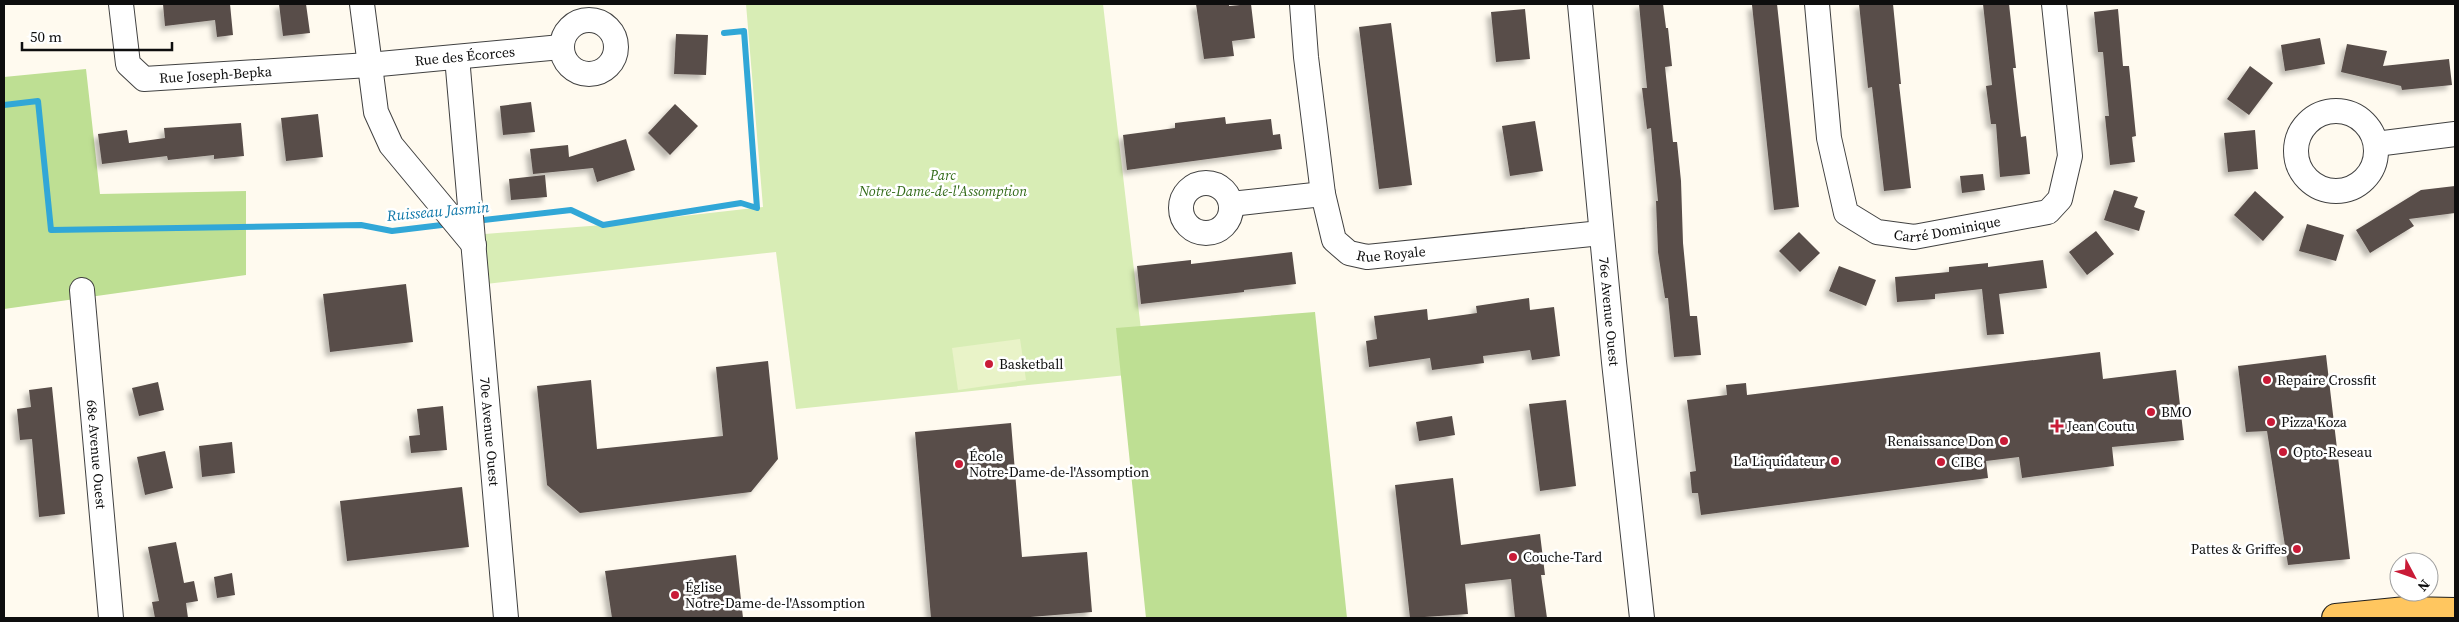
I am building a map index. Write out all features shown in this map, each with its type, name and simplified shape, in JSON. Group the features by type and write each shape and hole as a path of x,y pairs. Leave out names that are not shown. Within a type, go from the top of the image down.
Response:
{"main road":[{"path":"2406,611 2455,598"},
{"path":"2336,618 2406,611 2455,612"}],"street":[{"name":"Rue Joseph-Bepka","path":"121,4 128,64 144,79 369,65"},
{"path":"362,4 376,112 391,145 474,245"},
{"name":"Rue Royale","path":"1302,4 1306,57 1323,194 1334,240 1349,253 1367,257 1602,232"},
{"name":"76e Avenue Ouest","path":"1580,4 1642,618"},
{"name":"Carré Dominique","path":"1817,4 1830,138 1846,213 1877,232 1914,237 2048,212 2060,199 2070,156 2054,4"},
{"path":"590,12 607,26 615,39 615,55 611,63 595,74 576,71 568,65 561,47 566,32 590,12"},
{"name":"Rue des Écorces","path":"369,65 561,47"},
{"name":"70e Avenue Ouest","path":"457,57 506,618"},
{"path":"2376,144 2455,134"},
{"path":"1230,204 1323,194"},
{"name":"68e Avenue Ouest","path":"82,290 111,618"}],"green space":[{"name":"Parc Notre-Dame-de-l'Assomption","path":"746,4 1103,4 1146,373 796,409 776,252 477,285 472,235 603,225 763,207"},
{"path":"86,69 100,194 246,191 246,275 4,309 4,77"},
{"path":"1315,312 1347,618 1146,618 1116,328"},
{"name":"Basketball","path":"1020,339 1026,380 958,390 952,348"}],"building":[{"path":"163,4 230,4 233,35 217,37 215,20 165,26"},
{"path":"279,4 306,4 310,33 283,36"},
{"path":"1196,4 1229,4 1229,6 1251,4 1255,38 1232,41 1234,56 1204,59"},
{"path":"1639,4 1663,4 1666,28 1668,28 1672,66 1665,67 1673,142 1677,142 1681,181 1683,243 1690,316 1697,316 1701,355 1674,357 1668,298 1665,298 1658,252 1656,201 1658,201 1651,128 1647,129 1642,88 1647,88"},
{"path":"1777,4 1799,207 1774,210 1752,5"},
{"path":"1859,4 1893,4 1901,84 1899,84 1911,188 1884,191 1872,87 1868,88"},
{"path":"1983,4 2009,4 2016,68 2013,68 2021,137 2026,136 2030,174 2000,177 1996,124 1991,124 1986,86 1992,85"},
{"path":"1525,9 1530,59 1496,62 1491,12"},
{"path":"2118,9 2123,66 2129,66 2136,136 2132,137 2135,162 2110,165 2105,116 2109,116 2103,52 2098,52 2094,12"},
{"path":"1391,23 1412,185 1379,189 1359,27"},
{"path":"676,34 708,35 706,75 674,74"},
{"path":"2320,38 2325,64 2285,71 2281,45"},
{"path":"2347,44 2387,51 2383,66 2449,59 2452,85 2402,90 2401,86 2341,72"},
{"path":"2250,66 2273,83 2249,115 2227,99"},
{"path":"531,102 535,132 503,135 500,106"},
{"path":"675,104 698,126 670,155 648,133"},
{"path":"318,114 323,157 286,161 281,118"},
{"path":"1225,117 1226,124 1271,119 1273,135 1280,134 1282,149 1127,170 1123,135 1175,128 1175,123"},
{"path":"1535,121 1543,171 1510,176 1502,126"},
{"path":"241,123 244,156 214,159 214,155 168,160 167,156 102,164 98,134 127,130 129,143 165,138 164,128"},
{"path":"2255,130 2258,169 2228,172 2224,133"},
{"path":"626,139 635,170 597,182 593,168 533,174 530,149 568,145 569,157"},
{"path":"1983,174 1985,190 1962,193 1960,176"},
{"path":"545,175 547,197 511,200 509,179"},
{"path":"2455,186 2455,213 2409,219 2414,226 2370,253 2356,230 2421,190"},
{"path":"2114,190 2138,197 2134,207 2145,211 2139,231 2104,220"},
{"path":"2255,191 2284,217 2263,241 2234,215"},
{"path":"2307,224 2344,235 2336,261 2299,251"},
{"path":"2096,231 2114,254 2087,275 2069,252"},
{"path":"1799,232 1820,253 1800,272 1779,251"},
{"path":"1292,252 1296,284 1141,304 1137,266 1191,260 1191,264"},
{"path":"2043,260 2047,288 1999,294 2004,334 1987,335 1982,289 1935,294 1935,299 1897,302 1895,277 1949,272 1949,267 1988,263 1988,267"},
{"path":"1839,266 1876,280 1866,306 1829,291"},
{"path":"406,284 413,342 330,352 323,294"},
{"path":"1529,298 1530,310 1554,307 1560,356 1532,360 1530,350 1483,356 1484,363 1432,370 1430,358 1369,367 1366,341 1377,339 1374,316 1427,309 1428,320 1477,313 1476,306"},
{"path":"2100,352 2103,379 2176,370 2184,440 2112,447 2114,466 2022,478 2019,457 1986,461 1988,478 1701,515 1698,493 1692,493 1690,472 1696,471 1687,400 1727,395 1726,385 1746,383 1747,395"},
{"path":"2326,355 2350,559 2288,565 2267,431 2246,432 2238,366"},
{"path":"768,361 778,459 751,492 580,513 547,485 537,386 591,380 597,449 723,436 716,367"},
{"path":"158,382 164,410 139,416 132,388"},
{"path":"52,387 65,514 39,517 32,439 20,440 17,409 31,407 29,390"},
{"path":"1566,400 1576,486 1540,491 1529,404"},
{"path":"443,406 447,450 411,453 409,436 420,435 417,409"},
{"path":"1452,416 1455,435 1419,441 1416,422"},
{"path":"1011,423 1022,557 1087,552 1092,612 1018,618 931,618 915,432"},
{"path":"232,442 235,473 202,477 199,446"},
{"path":"165,451 173,488 145,495 137,457"},
{"path":"1453,478 1461,545 1540,534 1545,575 1541,575 1547,618 1515,618 1511,579 1465,584 1468,614 1410,618 1395,485"},
{"path":"462,487 469,547 347,561 340,501"},
{"path":"176,542 184,583 194,581 198,601 186,603 188,618 155,618 152,602 159,601 148,547"},
{"name":"Église Notre-Dame-de-l'Assomption","path":"736,555 743,618 612,618 605,571"},
{"path":"232,573 235,595 217,598 214,577"}],"waterway":[{"name":"Ruisseau Jasmin","path":"475,221 571,210 603,225 741,203 757,208 744,31 724,33"},
{"name":"Ruisseau Jasmin","path":"4,105 38,101 51,230 361,225 392,231 450,224"}],"place":[{"name":"Basketball","path":"989,364"},
{"name":"Repaire Crossfit","path":"2267,380"},
{"name":"BMO","path":"2151,412"},
{"name":"Pizza Koza","path":"2271,422"},
{"name":"Jean Coutu","path":"2057,426"},
{"name":"Renaissance Don","path":"2004,441"},
{"name":"Opto-Reseau","path":"2283,452"},
{"name":"La Liquidateur","path":"1835,461"},
{"name":"CIBC","path":"1941,462"},
{"name":"École Notre-Dame-de-l'Assomption","path":"959,464"},
{"name":"Pattes & Griffes","path":"2297,549"},
{"name":"Couche-Tard","path":"1513,557"},
{"name":"Église Notre-Dame-de-l'Assomption","path":"675,595"}]}
